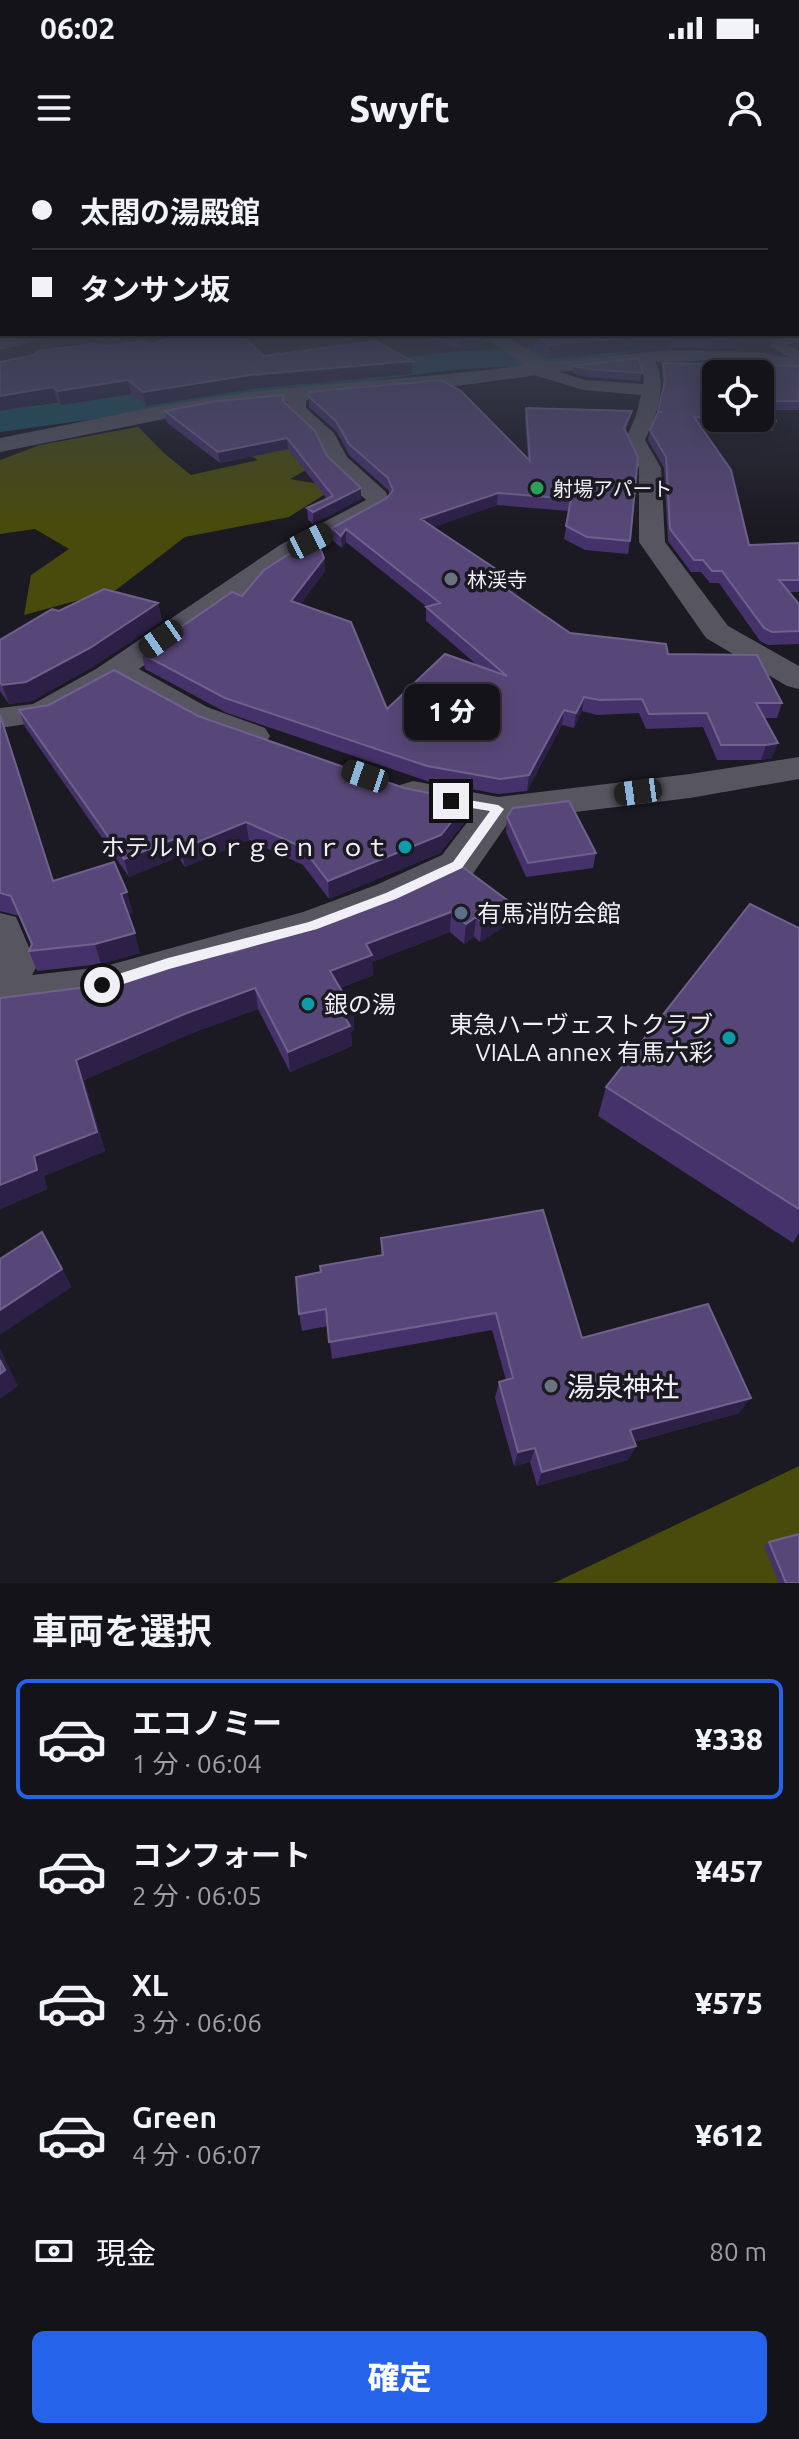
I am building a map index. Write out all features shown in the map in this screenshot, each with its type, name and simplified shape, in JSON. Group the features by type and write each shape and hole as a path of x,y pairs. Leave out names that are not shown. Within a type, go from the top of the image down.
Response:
{"street":[{"path":"0,445 246,398 283,394"},
{"path":"0,718 41,713 117,670 289,551 378,503 378,497 338,460 327,437 296,409 298,394"},
{"path":"650,394 646,416 635,440 650,468 652,542 717,632 799,679"},
{"path":"117,670 214,723 283,747"},
{"path":"379,781 419,795 498,809 690,786 799,768"},
{"path":"0,998 102,985 312,926 391,896 457,865 498,809"},
{"path":"0,929 14,966 0,980"}],"shaded area":[{"path":"138,427 191,475 258,460 231,443 274,436 320,462 290,479 336,487 289,517 185,537 116,590 24,615 31,575 69,549 35,529 0,534 0,460 40,445"},
{"path":"799,1466 799,1583 552,1583 556,1582"}],"building":[{"path":"464,394 530,461 526,408 632,411 624,428 638,457 630,541 587,537 566,526 571,499 498,493 421,519 517,583 502,586 570,633 666,644 668,654 757,655 782,703 756,703 778,743 721,745 707,713 649,714 642,699 600,700 584,697 576,713 564,710 529,775 500,779 427,766 225,698 142,654 232,592 242,596 264,570 316,537 324,558 291,601 351,622 387,709 445,654 507,676 426,607 440,603 346,529 341,536 332,528 387,498 393,490 388,478 349,444 336,421 308,396"},
{"path":"662,394 702,394 702,417 694,417 731,470 749,545 799,543 799,580 779,580 799,604 799,631 772,632 764,628 722,571 712,571 703,560 694,560 670,529 666,457 650,430 658,412 662,412 658,411"},
{"path":"774,394 799,394 799,401 774,401"},
{"path":"283,395 283,401 315,431 327,456 361,488 313,512 307,508 333,496 287,438 218,452 165,411 218,401"},
{"path":"104,589 158,603 90,648 26,682 2,685 0,640 52,609 59,611"},
{"path":"114,670 198,716 404,788 468,801 441,835 328,881 302,847 246,822 181,849 174,839 124,859 19,710 49,705"},
{"path":"0,715 53,881 114,862 127,892 121,894 135,933 95,944 29,951 32,944 11,896 0,893"},
{"path":"569,801 596,853 528,863 507,817 513,808"},
{"path":"460,865 511,903 482,922 476,917 466,924 451,912 366,944 372,955 330,971 353,1010 343,1014 350,1026 288,1052 255,988 76,1060 97,1132 34,1156 37,1170 0,1185 0,998 95,986 148,971 149,975 228,948 231,953 407,890"},
{"name":"東急ハーヴェストクラブ VIALA annex 有馬六彩","path":"750,904 799,928 799,1209 606,1087"},
{"path":"543,1210 582,1338 708,1304 751,1398 630,1430 636,1446 542,1472 535,1448 518,1452 499,1382 513,1378 496,1313 329,1342 326,1309 299,1314 296,1277 321,1272 320,1266 383,1255 381,1238"},
{"path":"42,1232 62,1269 0,1310 0,1259"},
{"path":"799,1534 799,1583 786,1583 769,1542"}],"waterway":[{"path":"0,421 199,394"}],"place":[{"name":"射場アパート","path":"537,488"},
{"name":"林渓寺","path":"451,579"},
{"name":"ホテルＭｏｒｇｅｎｒｏｔ","path":"405,847"},
{"name":"有馬消防会館","path":"461,913"},
{"name":"銀の湯","path":"308,1004"},
{"name":"東急ハーヴェストクラブ VIALA annex 有馬六彩","path":"729,1038"},
{"name":"湯泉神社","path":"551,1386"}],"route":[{"path":"102,985 312,926 391,896 457,865 498,809 451,801"}]}
